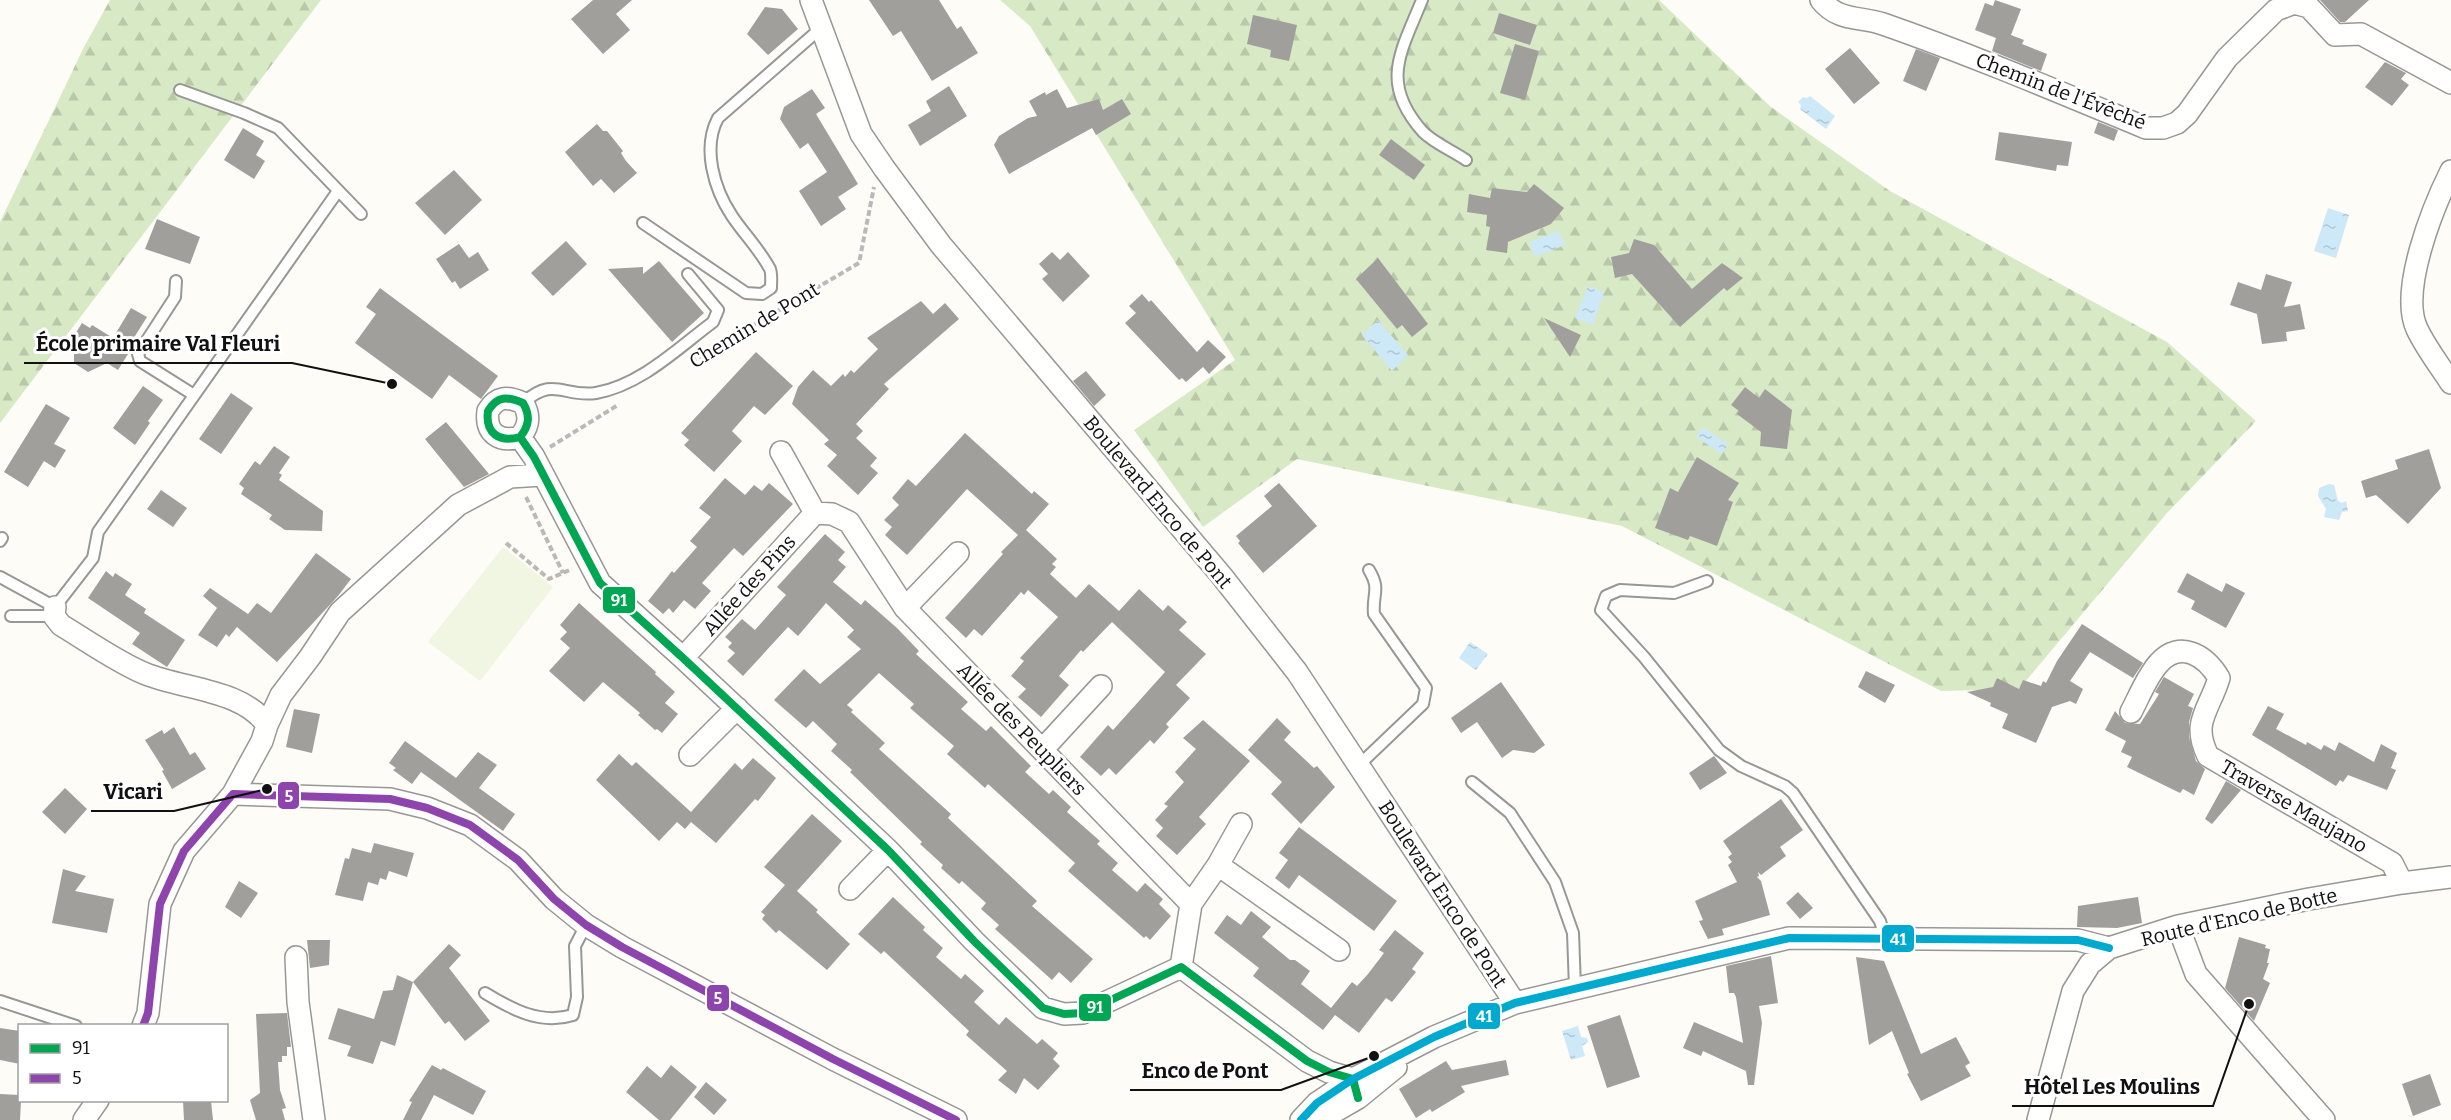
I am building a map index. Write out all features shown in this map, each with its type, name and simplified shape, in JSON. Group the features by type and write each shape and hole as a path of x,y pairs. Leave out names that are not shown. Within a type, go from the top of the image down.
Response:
{"street":[{"name":"Boulevard Enco de Pont","path":"811,0 861,134 884,168 941,245 1221,575 1297,672 1515,1003"},
{"name":"Chemin de l'Évêché","path":"1821,0 1844,18 1873,21 1942,45 2146,128 2163,128 2177,123 2187,114 2227,58 2276,10 2294,3 2309,8 2335,34 2361,34 2451,83"},
{"path":"2451,171 2414,271 2411,290 2416,328 2451,383"},
{"path":"507,397 523,403 528,412 528,422 520,436 512,439 495,435 489,429 488,411 499,399 507,397"},
{"path":"520,436 534,457 600,583 684,658 888,850 974,941 1043,1008 1064,1014 1083,1013 1181,967"},
{"path":"782,452 814,513"},
{"path":"144,1024 148,1013 160,904 184,851 233,794 262,741 281,695 340,612 458,505 510,477 542,475"},
{"name":"Allée des Peupliers","path":"814,513 832,514 849,522 905,608 1191,904"},
{"name":"Allée des Pins","path":"684,658 814,513"},
{"path":"905,608 958,553"},
{"path":"54,612 61,625 145,674 237,701 253,710 267,725"},
{"name":"Traverse Maujano","path":"2131,712 2158,663 2173,652 2186,650 2198,655 2211,664 2218,678 2213,696 2199,725 2200,741 2208,756 2392,864 2402,883"},
{"path":"1043,749 1101,686"},
{"path":"690,755 737,708"},
{"path":"233,794 390,799 427,808 470,825 518,860 554,899 586,925 622,947 922,1105 956,1120"},
{"path":"1181,967 1191,904 1218,865 1241,824"},
{"path":"850,889 888,850"},
{"path":"1218,865 1339,950"},
{"name":"Route d'Enco de Botte","path":"2038,1120 2073,991 2090,964 2109,948 2178,926 2445,876"},
{"path":"2178,926 2196,974 2324,1120"},
{"path":"1301,1120 1319,1112 1356,1089 1434,1037 1515,1003 1789,938 2078,939 2109,948"},
{"path":"296,957 298,1002 314,1120"},
{"path":"1181,967 1307,1061 1356,1089"},
{"path":"1307,1061 1316,1082 1319,1112"},
{"path":"1319,1112 1340,1110 1356,1089"},
{"path":"84,1120 97,1102"},
{"path":"922,1105 942,1120"}],"lane":[{"path":"1422,0 1400,54 1396,80 1401,101 1424,133 1466,160"},
{"path":"644,224 746,292 762,294 771,288 771,271 730,213 718,187 711,166 712,128 718,118 821,28"},
{"path":"180,90 278,128 361,214"},
{"path":"11,616 54,612 93,558 98,532 338,191"},
{"path":"523,403 535,392 546,388 596,393 637,378 713,322 718,310 688,274"},
{"path":"176,281 175,297 138,354 140,361 194,395"},
{"path":"1358,766 1423,704 1426,688 1374,614 1373,604 1377,582 1369,570"},
{"path":"0,577 54,612"},
{"path":"1707,581 1674,593 1620,590 1606,596 1601,610 1644,657 1719,750 1741,766 1785,786 1793,793 1880,921 1885,937"},
{"path":"1472,782 1510,813 1555,882 1574,933 1575,988"},
{"path":"485,993 536,1018 556,1020 573,1015 577,997 575,946 586,925"},
{"path":"0,1001 69,1024"}],"path":[{"name":"Chemin de Pont","path":"689,363 859,263 872,191 884,168"},
{"path":"564,438 622,403"},
{"path":"506,543 549,579 589,562"}],"green space":[{"path":"110,0 321,0 0,423 0,222 84,47"},
{"path":"1000,0 1659,0 1771,107 1890,191 2167,342 2256,421 2167,513 2019,689 1941,691 1622,526 1297,459 1203,527 1134,430 1235,360 1030,26"},
{"path":"503,547 553,587 480,681 428,642"}],"water":[{"path":"1810,96 1835,116 1826,129 1800,109 1801,105 1798,102 1803,97"},
{"path":"2328,208 2349,215 2336,258 2314,251"},
{"path":"1559,231 1565,245 1535,257 1529,242"},
{"path":"1588,286 1604,292 1593,325 1575,318"},
{"path":"1378,320 1408,355 1392,371 1362,335"},
{"path":"1702,427 1728,444 1722,454 1696,437"},
{"path":"2329,484 2334,485 2338,501 2342,503 2346,501 2348,511 2342,512 2339,520 2324,517 2326,509 2318,496 2319,488"},
{"path":"1470,642 1488,654 1476,670 1459,658"},
{"path":"1578,1026 1581,1037 1587,1038 1588,1042 1582,1046 1585,1056 1571,1060 1562,1031"}],"building":[{"path":"593,0 632,0 616,14 630,30 603,54 571,19"},
{"path":"869,0 939,0 957,29 961,26 978,53 932,81 901,31 893,36"},
{"path":"1995,0 2021,9 2011,35 2024,40 2022,44 2047,54 2041,71 1992,51 1996,38 1975,30 1985,3 1993,6"},
{"path":"2320,0 2369,0 2345,22 2340,22"},
{"path":"765,7 782,9 798,29 768,55 747,34"},
{"path":"1499,13 1537,25 1530,45 1493,33"},
{"path":"1253,15 1297,25 1289,61 1270,57 1271,50 1247,44"},
{"path":"1515,44 1539,51 1525,100 1500,93"},
{"path":"1850,48 1880,83 1854,104 1825,69"},
{"path":"1916,49 1940,58 1926,91 1903,81"},
{"path":"2385,62 2406,73 2401,79 2409,85 2392,106 2365,87"},
{"path":"949,86 967,116 920,146 908,125 931,111 926,101"},
{"path":"812,89 825,108 816,114 858,184 838,197 846,209 821,226 799,191 827,172 808,143 800,149 780,119 784,107"},
{"path":"1057,89 1067,108 1099,99 1103,110 1122,99 1131,114 1096,135 1092,128 1009,174 994,145 999,136 1028,118 1037,116 1029,101 1045,92 1046,95"},
{"path":"2098,122 2118,130 2114,141 2094,133"},
{"path":"597,124 603,131 607,131 623,151 621,153 626,161 637,173 614,193 601,179 593,186 565,152"},
{"path":"243,128 264,141 256,155 265,161 254,179 224,160"},
{"path":"1999,132 2072,142 2068,166 2057,165 2056,171 1995,160"},
{"path":"1391,139 1425,165 1414,180 1379,155"},
{"path":"454,170 482,200 445,235 415,203"},
{"path":"1534,184 1564,208 1551,224 1508,242 1507,253 1486,250 1490,227 1486,226 1487,215 1467,212 1469,194 1490,198 1492,188 1527,192"},
{"path":"157,219 200,237 190,264 145,249"},
{"path":"1634,239 1654,245 1692,289 1722,263 1743,278 1727,291 1724,288 1680,327 1632,274 1615,278 1611,257 1629,253"},
{"path":"566,241 587,264 553,296 531,273"},
{"path":"459,244 469,258 478,252 489,270 460,289 455,281 452,283 436,259"},
{"path":"1052,252 1060,260 1068,252 1090,276 1063,302 1042,279 1048,274 1039,264"},
{"path":"1378,258 1428,324 1412,337 1402,325 1397,329 1356,279"},
{"path":"659,261 704,313 672,342 608,269 643,267 643,274"},
{"path":"2266,274 2292,282 2284,307 2300,304 2305,329 2286,332 2287,341 2262,344 2257,314 2230,305 2238,282 2261,290"},
{"path":"380,288 498,376 481,399 449,375 432,399 355,343 376,314 366,307"},
{"path":"1142,294 1149,302 1151,300 1197,352 1208,340 1226,357 1209,374 1203,367 1186,382 1182,378 1179,380 1125,323 1136,313 1129,306"},
{"path":"921,301 933,314 945,303 959,319 884,384 889,389 856,424 863,431 856,438 877,458 870,466 878,473 858,495 827,466 837,455 824,444 829,440 792,404 798,387 813,370 831,386 843,374 845,377 851,370 854,373 878,349 867,338"},
{"path":"131,308 147,317 130,344 133,346 118,370 107,363 88,372 74,363 74,351 67,347 82,323 90,328 92,325 113,338"},
{"path":"1544,318 1581,335 1570,357"},
{"path":"756,352 793,386 765,415 754,406 732,431 742,441 714,472 684,445 689,440 681,433"},
{"path":"1086,371 1106,395 1094,406 1073,381"},
{"path":"143,386 163,400 135,445 113,428"},
{"path":"1745,387 1759,398 1765,389 1792,410 1787,449 1760,446 1761,432 1737,414 1739,411 1731,405"},
{"path":"231,393 253,408 221,454 199,439"},
{"path":"46,404 70,418 54,444 66,450 55,468 44,461 28,487 4,472"},
{"path":"446,422 489,474 464,487 425,439"},
{"path":"965,433 1032,494 1034,491 1049,504 1026,530 1057,559 1052,564 1056,567 1050,574 1076,598 1089,584 1119,611 1139,589 1163,611 1168,605 1187,622 1179,630 1206,654 1176,685 1190,698 1166,724 1169,727 1154,744 1150,740 1116,775 1109,768 1101,776 1080,757 1108,725 1113,730 1165,672 1112,622 1083,652 1081,650 1059,676 1069,685 1041,717 1018,697 1026,689 1011,676 1024,661 1020,658 1058,617 1028,590 1024,595 1021,592 982,636 974,629 966,638 945,618 1018,535 967,489 907,555 885,535 892,527 884,520 899,505 892,498 908,479 916,486"},
{"path":"274,446 290,457 279,473 282,475 279,480 323,511 322,531 285,530 269,519 272,515 241,494 244,488 239,484 255,461 260,465"},
{"path":"2429,449 2441,488 2408,524 2376,495 2366,498 2361,481 2398,469 2395,460"},
{"path":"1697,457 1739,483 1728,500 1733,502 1717,546 1690,536 1688,540 1655,528 1670,488 1678,492"},
{"path":"725,478 745,495 754,485 762,491 769,483 793,504 743,556 734,548 702,583 711,591 695,609 684,600 673,613 669,608 663,614 648,601 672,571 674,573 697,547 690,541 711,517 699,508"},
{"path":"1279,483 1317,526 1263,573 1238,543 1240,541 1236,536 1272,506 1264,496"},
{"path":"161,490 187,508 173,527 147,509"},
{"path":"825,534 845,552 838,560 846,567 833,582 861,605 865,600 897,628 919,651 916,654 968,702 961,709 986,731 991,726 1031,766 1025,772 1049,794 1053,790 1071,807 1067,812 1100,841 1097,844 1118,863 1112,870 1137,892 1145,883 1163,899 1159,904 1171,916 1150,940 1146,936 1144,938 1068,871 1075,863 988,784 985,788 947,754 954,746 910,708 914,704 879,673 847,705 853,710 851,712 885,743 879,749 951,814 948,818 1037,901 1032,906 1093,959 1071,983 1059,972 1052,980 995,929 999,925 981,909 986,903 962,881 959,884 941,868 943,865 920,844 922,842 850,772 852,770 831,751 837,744 813,721 806,728 774,700 804,669 820,684 861,649 847,637 854,630 826,603 798,636 788,627 743,676 727,661 735,653 728,647 732,643 725,637 742,619 755,630 786,595 777,587"},
{"path":"316,553 351,579 277,662 237,627 229,637 226,634 217,647 198,635 217,608 203,596 210,588 248,614 257,603 271,613"},
{"path":"106,571 113,577 115,573 132,584 125,595 146,609 144,613 185,640 167,667 132,644 140,633 88,598"},
{"path":"2187,573 2222,592 2226,583 2245,593 2226,628 2191,609 2195,601 2177,592"},
{"path":"579,603 675,692 665,703 678,714 662,733 655,730 638,715 640,713 603,682 584,702 549,671 570,648 560,639 567,632 560,625"},
{"path":"2082,624 2143,663 2133,678 2090,652 2070,681 2083,689 2076,704 2070,701 2052,707 2036,743 2002,728 2008,714 1967,692 1993,687 1997,678 2019,689 2023,680 2041,686 2043,681 2046,683 2057,661"},
{"path":"1866,671 1895,685 1885,703 1858,687"},
{"path":"2164,677 2194,694 2188,706 2193,708 2189,722 2189,737 2196,761 2205,769 2194,795 2183,789 2180,793 2127,767 2132,757 2121,752 2126,741 2105,730 2115,711 2125,723 2140,724 2159,694 2155,692"},
{"path":"1501,682 1545,745 1534,753 1513,750 1502,758 1477,722 1461,733 1451,718"},
{"path":"2268,706 2284,714 2276,729 2306,745 2307,742 2321,750 2324,745 2335,751 2339,742 2374,762 2381,744 2397,753 2391,768 2396,770 2387,790 2348,775 2336,786 2252,735"},
{"path":"294,709 320,714 312,753 286,747"},
{"path":"1277,718 1291,732 1284,740 1314,768 1317,766 1335,787 1301,824 1271,794 1282,782 1248,750"},
{"path":"1203,720 1250,761 1199,817 1206,824 1177,855 1156,836 1163,828 1155,820 1168,806 1164,804 1184,782 1175,772 1196,749 1183,738"},
{"path":"174,727 190,755 195,752 206,769 172,789 162,771 164,770 145,740 162,730 164,734"},
{"path":"405,741 456,778 478,752 497,765 479,788 515,814 503,831 421,772 412,784 393,770 396,768 389,763"},
{"path":"619,754 632,766 636,762 691,812 735,763 742,770 753,758 776,778 758,801 755,799 716,843 691,822 685,829 677,822 659,841 596,780"},
{"path":"1714,756 1727,773 1700,790 1689,773"},
{"path":"2226,781 2241,790 2212,824 2205,819"},
{"path":"65,788 87,809 65,834 42,812"},
{"path":"1781,799 1803,830 1780,847 1786,856 1761,875 1758,872 1757,877 1761,881 1770,915 1722,929 1724,935 1708,939 1699,921 1703,920 1695,901 1737,882 1728,865 1732,862 1728,857 1732,854 1723,841"},
{"path":"812,814 842,841 797,891 850,944 827,970 779,930 776,933 762,919 765,915 761,912 785,885 764,867"},
{"path":"1299,827 1397,901 1374,931 1299,875 1289,889 1275,878 1288,860 1279,853"},
{"path":"374,843 414,853 407,877 389,871 386,880 380,878 378,885 368,882 363,901 335,895 345,858 349,859 352,848 371,853"},
{"path":"63,869 86,876 75,891 114,899 107,933 52,923"},
{"path":"239,881 258,893 241,918 225,907"},
{"path":"1798,892 1813,908 1800,919 1786,903"},
{"path":"893,897 925,927 923,930 943,948 936,957 961,979 965,974 984,991 974,1002 999,1025 1006,1017 1037,1044 1042,1039 1058,1053 1053,1059 1060,1066 1038,1090 1024,1078 1016,1094 998,1080 1007,1071 966,1035 969,1031 884,951 881,954 858,934"},
{"path":"2138,897 2142,923 2117,928 2077,927 2078,906"},
{"path":"1251,911 1271,927 1262,937 1290,960 1295,960 1310,971 1301,984 1331,1008 1352,982 1357,986 1368,974 1384,953 1379,950 1395,930 1424,953 1412,969 1416,972 1392,1002 1386,998 1359,1033 1335,1015 1323,1030 1253,976 1259,968 1214,933 1227,915 1241,925"},
{"path":"2239,937 2266,945 2265,948 2270,949 2267,963 2269,963 2263,979 2270,983 2254,1021 2225,988"},
{"path":"307,940 330,940 329,965 310,968"},
{"path":"449,944 461,955 449,968 490,1021 465,1041 449,1021 445,1024 413,982"},
{"path":"1771,956 1778,1003 1759,1006 1762,1023 1754,1085 1748,1085 1746,1071 1703,1051 1701,1056 1683,1048 1694,1022 1743,1043 1736,997 1734,993 1729,993 1726,966"},
{"path":"1856,957 1884,961 1921,1054 1956,1037 1970,1063 1965,1066 1971,1076 1921,1101 1907,1074 1909,1073 1892,1031 1869,1045"},
{"path":"397,975 413,982 395,1046 381,1041 373,1064 347,1056 351,1046 328,1039 338,1008 374,1019 383,991 393,990"},
{"path":"287,1013 291,1047 287,1047 287,1056 282,1056 282,1062 278,1062 280,1090 286,1108 282,1109 285,1120 256,1120 250,1100 260,1093 256,1014"},
{"path":"1620,1015 1640,1077 1607,1088 1587,1026"},
{"path":"0,1028 18,1031 18,1064 0,1060"},
{"path":"1506,1060 1509,1075 1461,1086 1465,1092 1432,1112 1430,1109 1416,1118 1399,1089 1446,1061 1452,1070"},
{"path":"432,1065 441,1070 443,1068 486,1091 473,1115 434,1095 421,1120 403,1120 412,1102 409,1101"},
{"path":"671,1065 697,1087 670,1120 659,1120 626,1092 647,1066 661,1078"},
{"path":"2430,1074 2441,1105 2413,1116 2402,1084"},
{"path":"706,1082 727,1100 714,1115 694,1097"},
{"path":"0,1094 18,1095 18,1102 21,1102 20,1120 0,1120"},
{"path":"183,1102 211,1102 213,1120 184,1120"}],"transit line":[{"name":"91","path":"520,437 506,439 491,430 488,411 495,402 507,398 523,403 528,420 520,437 534,457 600,583 888,850 974,941 1043,1008 1064,1014 1083,1013 1181,967 1307,1061 1329,1072 1353,1079 1358,1098"},
{"name":"5","path":"144,1024 148,1013 160,904 184,851 233,794 390,799 427,808 470,825 518,860 554,899 586,925 622,947 833,1059 956,1120"},
{"name":"41","path":"1301,1120 1317,1103 1353,1079 1434,1037 1515,1003 1789,938 2078,940 2109,948"}],"place":[{"name":"École primaire Val Fleuri","path":"392,384"},
{"name":"Vicari","path":"267,789"},
{"name":"Hôtel Les Moulins","path":"2249,1004"},
{"name":"Enco de Pont","path":"1374,1056"}]}
